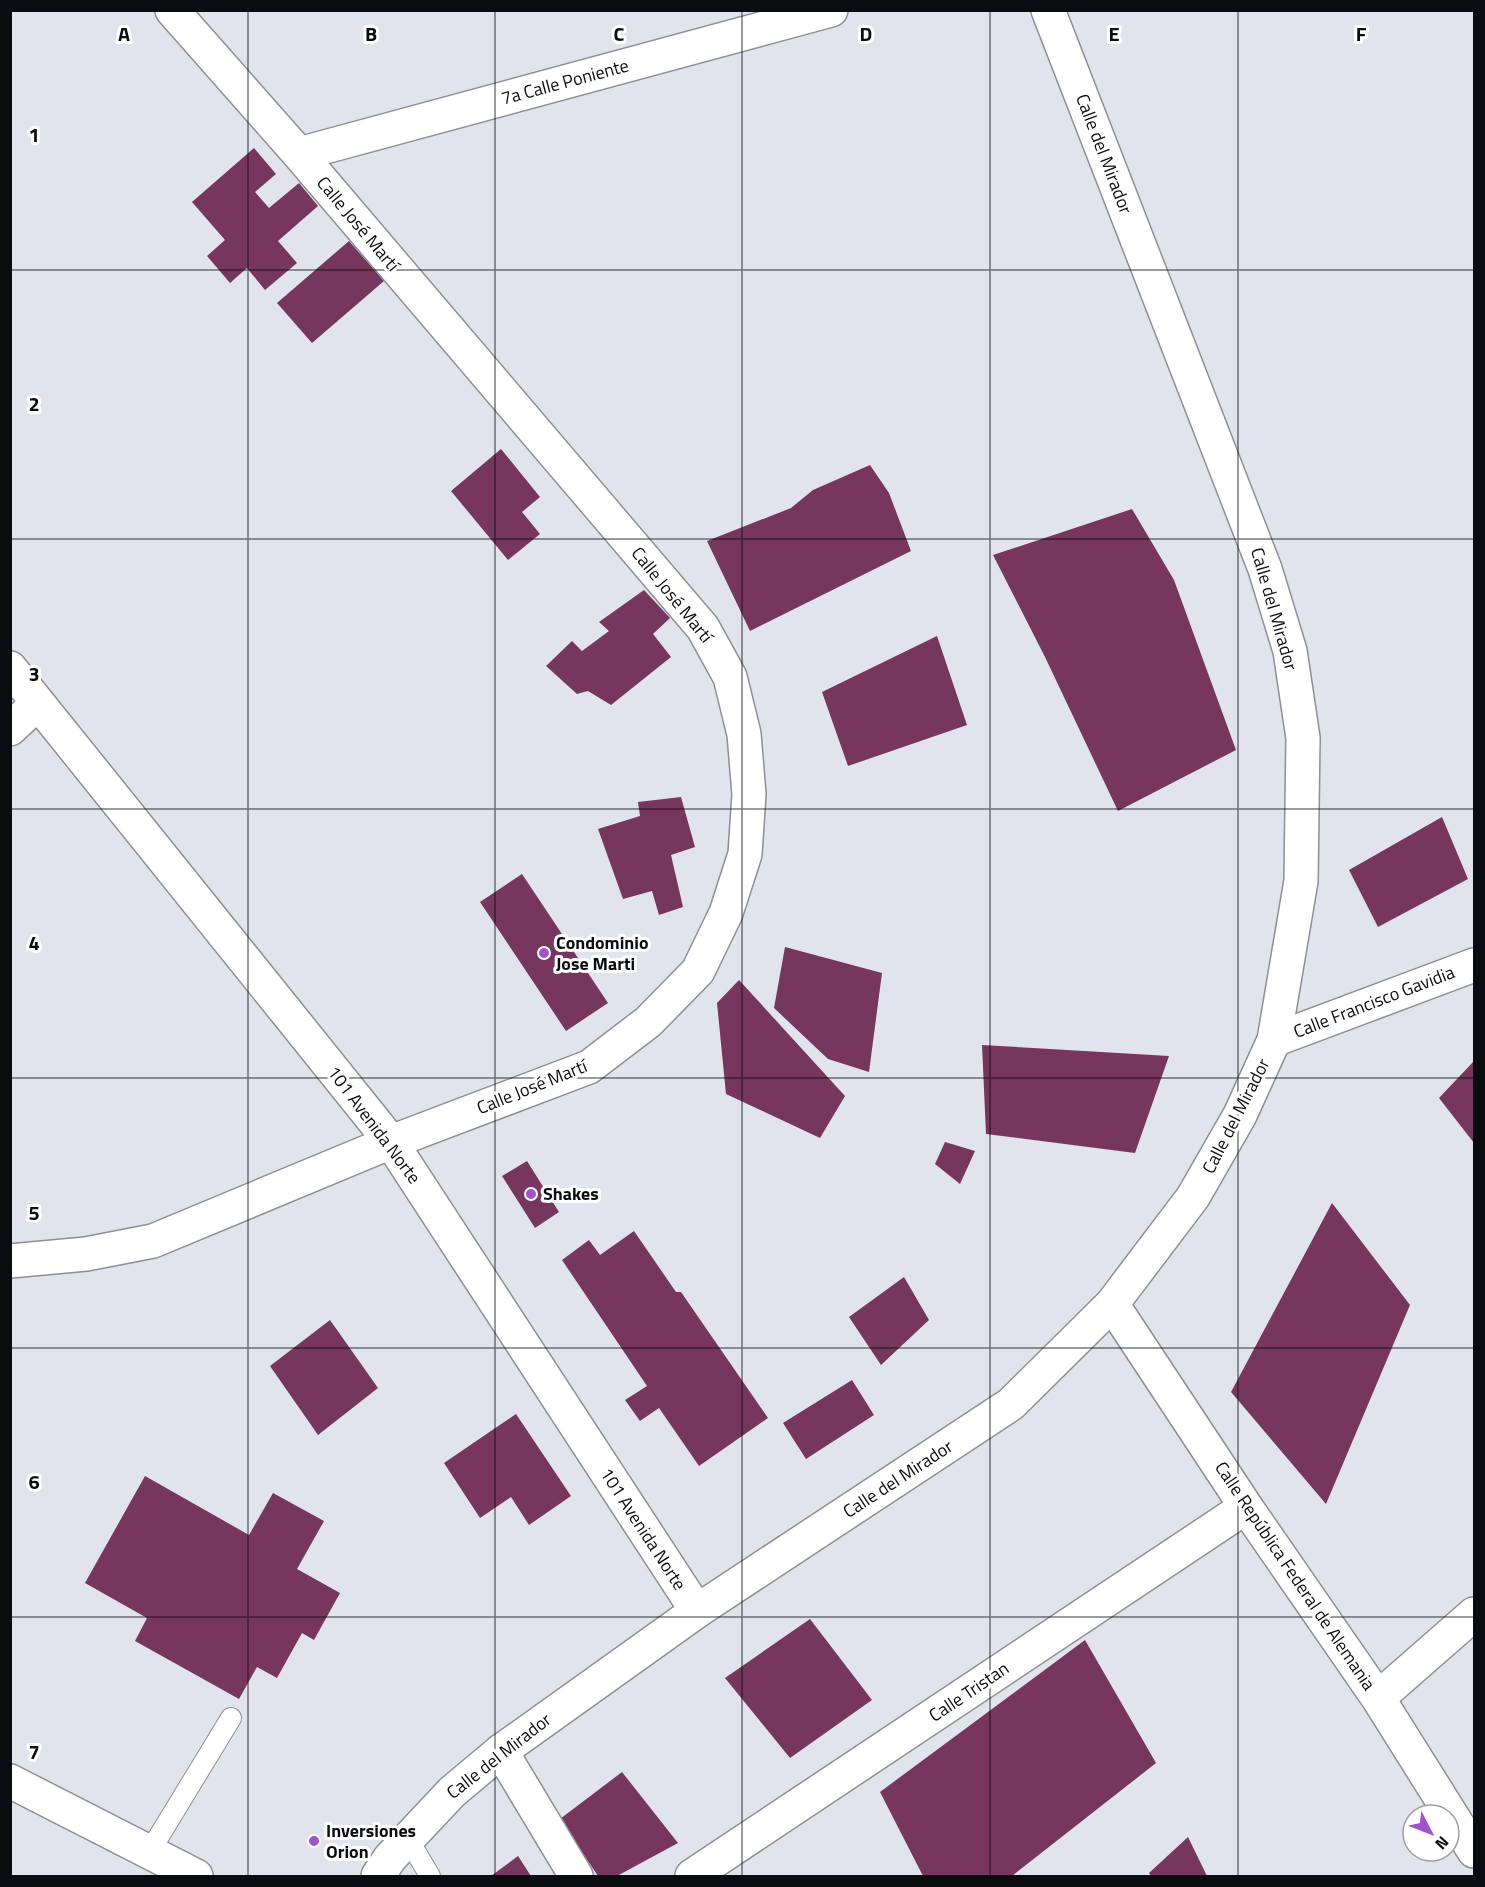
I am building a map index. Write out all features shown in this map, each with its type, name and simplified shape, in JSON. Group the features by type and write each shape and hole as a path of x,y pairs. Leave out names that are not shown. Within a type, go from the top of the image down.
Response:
{"street":[{"name":"Calle José Martí","path":"10,1261 86,1254 153,1241 391,1142 589,1067 648,1022 698,970 726,914 745,854 749,794 744,734 730,677 703,628 299,154 172,10"},
{"name":"7a Calle Poniente","path":"299,154 831,10"},
{"name":"Calle del Mirador","path":"378,1876 390,1858 452,1792 501,1752 697,1611 1011,1404 1112,1304 1193,1197 1240,1115 1274,1040 1300,881 1303,738 1290,651 1265,569 1048,10"},
{"name":"101 Avenida Norte","path":"10,668 391,1142 697,1611"},
{"path":"10,729 38,703"},
{"name":"Calle Francisco Gavidia","path":"1274,1040 1474,964"},
{"name":"Calle República Federal de Alemania","path":"1112,1304 1245,1507 1378,1698 1474,1851"},
{"name":"Calle Tristan","path":"692,1876 1245,1507"},
{"path":"1378,1698 1474,1614"},
{"path":"501,1752 576,1876"},
{"path":"10,1781 196,1876"}],"lane":[{"path":"150,1851 231,1718"},
{"path":"408,1839 430,1876"}],"building":[{"path":"254,148 276,174 255,192 269,208 299,183 318,206 278,241 297,263 265,290 247,268 230,283 207,256 225,240 192,202"},
{"path":"349,241 384,281 312,343 277,303"},
{"path":"501,449 540,497 522,512 540,534 508,560 451,491"},
{"path":"870,465 889,493 911,551 750,631 707,541 791,508 813,490"},
{"path":"1132,509 1174,580 1236,750 1118,811 1045,657 993,555"},
{"path":"644,590 670,618 653,634 671,657 611,705 588,691 577,694 546,666 572,641 582,651 609,631 599,622"},
{"path":"937,636 967,725 848,766 822,692"},
{"path":"681,797 695,847 671,855 683,907 659,915 652,891 623,899 598,829 640,816 638,802"},
{"path":"1442,817 1468,879 1378,927 1349,870"},
{"name":"Condominio Jose Marti","path":"522,874 608,1003 566,1031 480,902"},
{"path":"785,947 882,973 869,1072 828,1059 774,1008"},
{"path":"739,980 845,1096 820,1138 726,1094 717,1003"},
{"path":"982,1045 1169,1056 1135,1153 986,1134"},
{"path":"1474,1061 1474,1143 1439,1098"},
{"path":"945,1142 975,1151 960,1184 935,1164"},
{"name":"Shakes","path":"527,1161 559,1212 535,1228 502,1176"},
{"path":"1332,1203 1410,1305 1326,1504 1231,1392"},
{"path":"634,1231 676,1292 681,1292 768,1418 699,1466 659,1408 640,1421 625,1400 647,1386 562,1260 589,1240 600,1255"},
{"path":"904,1277 929,1320 881,1365 849,1317"},
{"path":"330,1320 378,1388 318,1435 270,1366"},
{"path":"852,1380 874,1415 806,1459 783,1423"},
{"path":"516,1414 571,1496 529,1525 511,1497 480,1518 444,1463"},
{"path":"145,1476 249,1535 273,1493 324,1521 297,1569 340,1593 314,1640 302,1633 277,1678 257,1667 239,1699 135,1641 147,1618 85,1583"},
{"path":"810,1619 872,1700 790,1758 725,1678"},
{"path":"1085,1640 1156,1763 1012,1876 923,1876 880,1792"},
{"path":"622,1772 678,1843 617,1876 598,1876 560,1819"},
{"path":"1188,1837 1207,1876 1151,1876 1149,1873"},
{"path":"518,1856 531,1876 491,1876"}],"place":[{"name":"Condominio Jose Marti","path":"544,953"},
{"name":"Shakes","path":"531,1194"},
{"name":"Inversiones Orion","path":"314,1841"}]}
